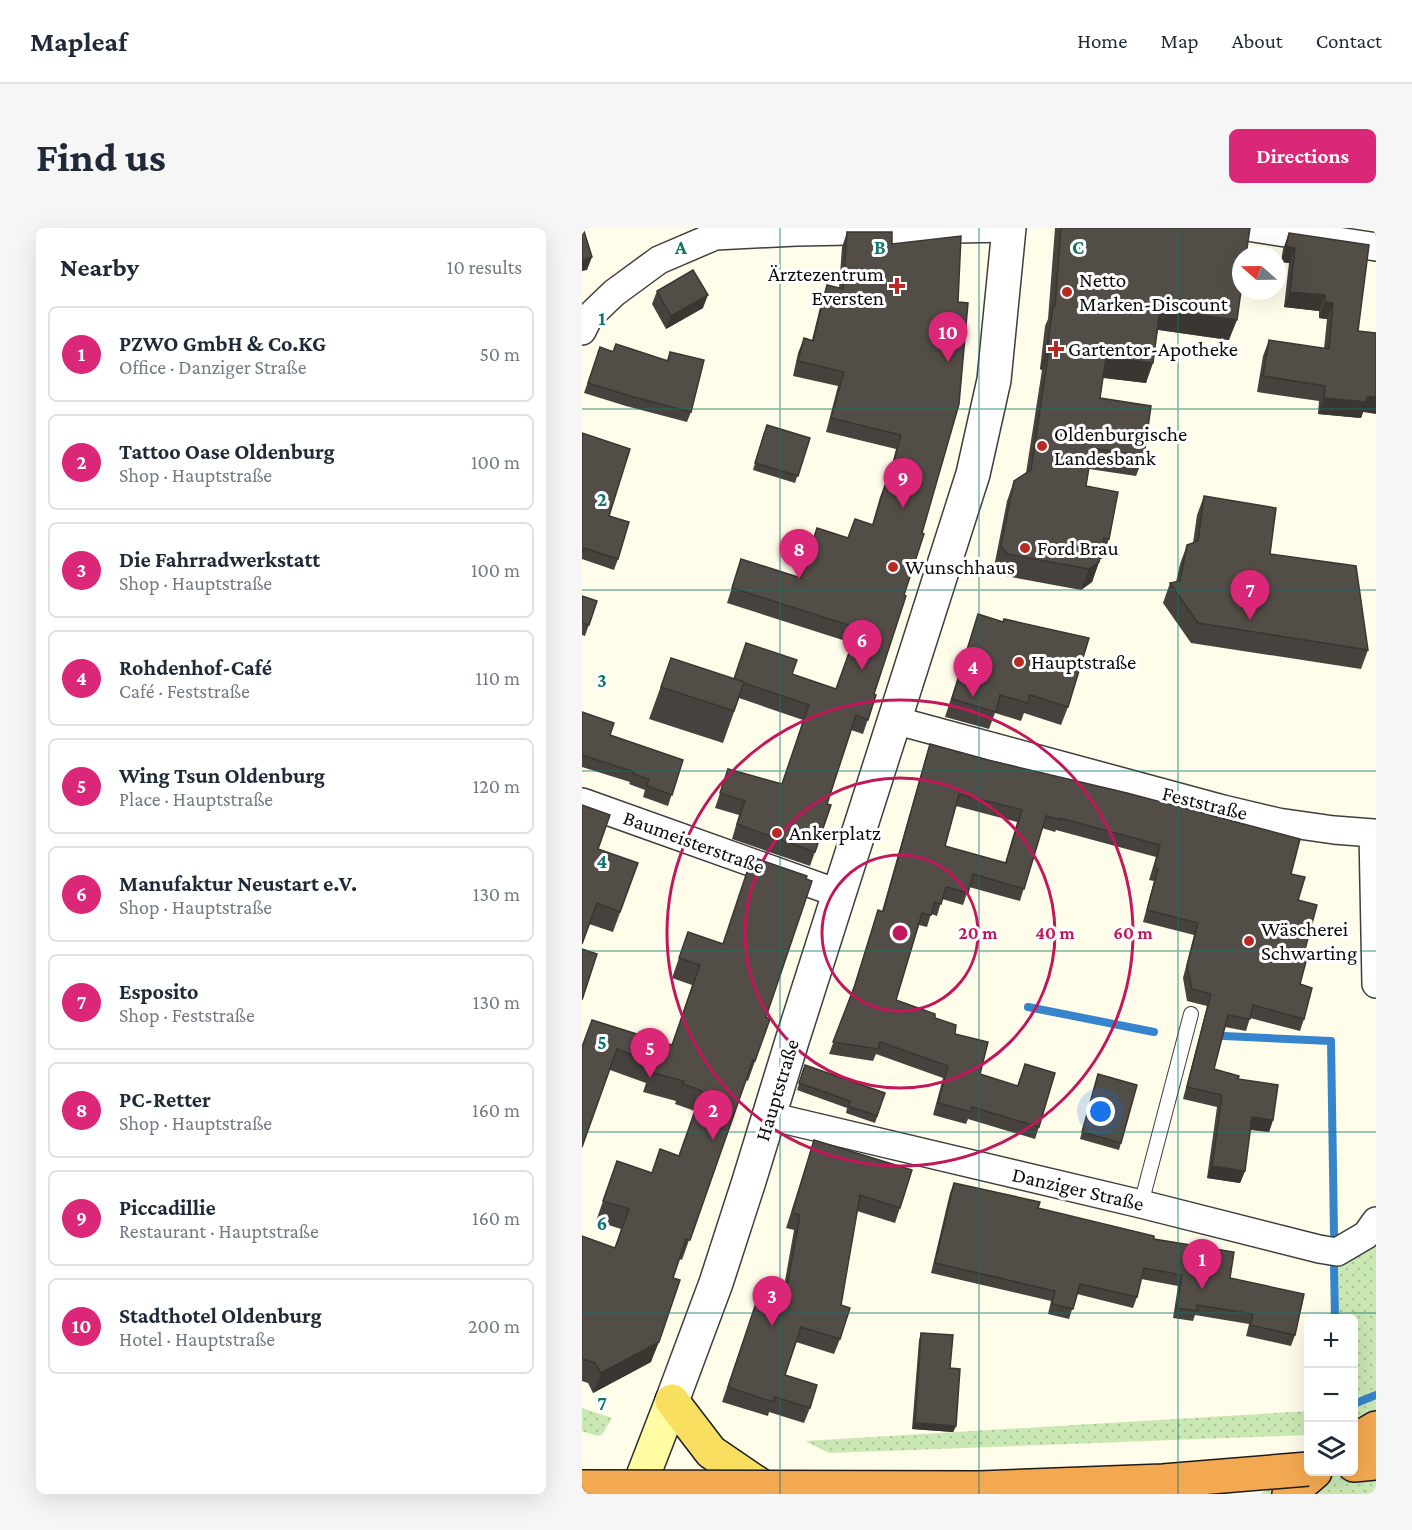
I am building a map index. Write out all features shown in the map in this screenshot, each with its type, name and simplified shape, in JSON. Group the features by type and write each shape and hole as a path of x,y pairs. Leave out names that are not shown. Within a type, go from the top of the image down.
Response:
{"highway":[{"path":"1358,1438 1376,1428"},
{"path":"1358,1465 1376,1463"},
{"path":"582,1486 980,1488 1163,1480 1304,1469"},
{"path":"1290,1494 1310,1476"}],"main road":[{"name":"Hauptstraße","path":"636,1494 672,1401"},
{"path":"672,1401 711,1452 772,1494"}],"street":[{"path":"582,331 589,316 614,293 659,260 715,236 1008,228"},
{"name":"Hauptstraße","path":"672,1401 698,1333 769,1116 973,474 988,413 997,347 1008,228"},
{"path":"1253,228 1376,248"},
{"name":"Feststraße","path":"894,720 1222,809 1278,822 1373,833 1376,984"},
{"name":"Baumeisterstraße","path":"582,802 840,894"},
{"name":"Danziger Straße","path":"769,1116 1142,1204 1319,1249 1337,1252 1366,1235 1376,1221"}],"lane":[{"path":"1142,1204 1191,1014"}],"green space":[{"path":"1376,1221 1376,1494 1260,1494 1304,1458 1304,1476 1358,1476 1358,1314 1335,1314 1334,1268 1337,1252"},
{"path":"582,1408 612,1418 602,1435 597,1436 582,1431"},
{"path":"1304,1411 1304,1435 829,1453 805,1441"}],"building":[{"path":"582,228 592,257 582,260"},
{"path":"1061,228 1250,228 1247,246 1232,246 1232,300 1240,300 1237,320 1160,309 1153,363 1106,357 1100,398 1151,406 1144,456 1092,448 1086,486 1118,492 1109,539 1104,538 1099,562 1089,569 1007,554 1001,546 1014,481 1031,470 1053,306 1055,306"},
{"path":"847,232 892,232 892,244 961,236 958,302 968,303 959,404 922,533 924,534 868,720 856,715 827,804 831,805 815,852 737,824 745,801 720,793 728,769 782,784 809,705 734,679 746,643 797,660 792,674 836,689 858,628 732,588 741,559 801,578 817,528 848,538 855,519 873,525 886,482 888,483 901,435 831,418 844,372 798,361 804,338 813,341 827,285 843,289"},
{"path":"1289,233 1369,245 1358,331 1376,333 1376,397 1367,397 1366,402 1324,398 1325,386 1263,376 1269,340 1329,349 1333,303 1325,302 1325,295 1290,292 1295,248 1286,246"},
{"path":"693,270 708,295 671,316 657,291"},
{"path":"616,344 668,361 670,352 704,360 691,412 588,383 600,347 613,352"},
{"path":"767,425 810,438 798,476 755,463"},
{"path":"582,433 630,449 609,516 629,522 618,559 584,548 582,553"},
{"path":"1204,496 1276,508 1270,554 1356,566 1368,650 1198,623 1170,583 1180,581 1187,545 1198,541"},
{"path":"582,596 597,601 589,625 582,623"},
{"path":"978,614 1003,622 1004,619 1089,638 1068,707 1030,695 1028,703 1000,695 996,712 952,699"},
{"path":"671,658 744,682 734,711 661,687"},
{"path":"582,712 614,723 610,735 683,760 672,795 647,786 649,779 633,774 634,772 582,755"},
{"path":"930,744 1300,839 1291,874 1305,877 1298,900 1317,905 1304,953 1308,954 1300,984 1312,988 1304,1019 1253,1005 1250,1019 1228,1015 1214,1069 1239,1076 1238,1079 1278,1085 1273,1120 1252,1117 1245,1171 1212,1166 1222,1095 1187,1087 1211,994 1192,989 1187,966 1198,923 1147,910 1158,869 1154,868 1160,845 1046,816 1024,889 973,874 968,893 946,887 941,904 935,902 931,915 922,913 896,1000 935,1014 935,1018 956,1025 955,1034 988,1042 980,1074 1018,1086 1025,1064 1055,1073 1039,1127 972,1107 971,1112 938,1103 948,1066 880,1042 878,1049 833,1042 855,985 878,910 883,912","holes":["959,794 1022,810 1006,863 945,846"]},
{"path":"582,805 610,815 598,849 638,863 620,912 597,903 582,944"},
{"path":"752,857 807,876 806,879 812,881 766,1017 770,1019 755,1061 753,1060 690,1240 686,1239 673,1278 680,1280 659,1342 601,1373 595,1363 582,1359 582,1236 615,1248 629,1209 603,1201 617,1161 652,1173 660,1149 679,1156 702,1091 683,1084 684,1081 650,1072 653,1063 617,1049 582,1147 582,1047 592,1020 672,1045 700,965 679,958 688,932 723,944"},
{"path":"582,949 597,954 582,1000"},
{"path":"805,1065 885,1093 877,1116 848,1106 850,1101 799,1083"},
{"path":"1098,1074 1137,1085 1121,1143 1082,1132"},
{"path":"814,1140 912,1170 900,1208 860,1195 841,1305 850,1308 840,1339 801,1327 785,1375 817,1385 810,1408 775,1397 773,1402 728,1387 762,1285 786,1292 800,1215 792,1213"},
{"path":"954,1183 1040,1202 1038,1208 1154,1236 1154,1239 1234,1252 1230,1278 1304,1294 1295,1335 1250,1325 1253,1314 1197,1305 1197,1311 1177,1308 1182,1275 1144,1268 1137,1297 1080,1284 1073,1309 1052,1304 1055,1291 935,1263"},
{"path":"921,1333 953,1335 950,1368 960,1369 956,1426 915,1423"}],"waterway":[{"path":"1028,1007 1154,1032"},
{"path":"1224,1036 1331,1041 1334,1234"},
{"path":"1334,1268 1335,1314"},
{"path":"1358,1402 1376,1395"}],"place":[{"name":"Ärztezentrum Eversten","path":"897,286"},
{"name":"Netto Marken-Discount","path":"1067,292"},
{"name":"Gartentor-Apotheke","path":"1056,349"},
{"name":"Stadthotel Oldenburg","path":"948,362"},
{"name":"Oldenburgische Landesbank","path":"1042,446"},
{"name":"Piccadillie","path":"903,508"},
{"name":"Ford Brau","path":"1025,548"},
{"name":"Wunschhaus","path":"893,567"},
{"name":"PC-Retter","path":"799,579"},
{"name":"Esposito","path":"1250,620"},
{"name":"Hauptstraße","path":"1019,662"},
{"name":"Manufaktur Neustart e.V.","path":"862,670"},
{"name":"Rohdenhof-Café","path":"973,697"},
{"name":"Ankerplatz","path":"777,833"},
{"name":"Wäscherei Schwarting","path":"1249,941"},
{"name":"Wing Tsun Oldenburg","path":"650,1078"},
{"name":"Tattoo Oase Oldenburg","path":"713,1140"},
{"name":"PZWO GmbH & Co.KG","path":"1202,1289"},
{"name":"Die Fahrradwerkstatt","path":"772,1326"}]}
